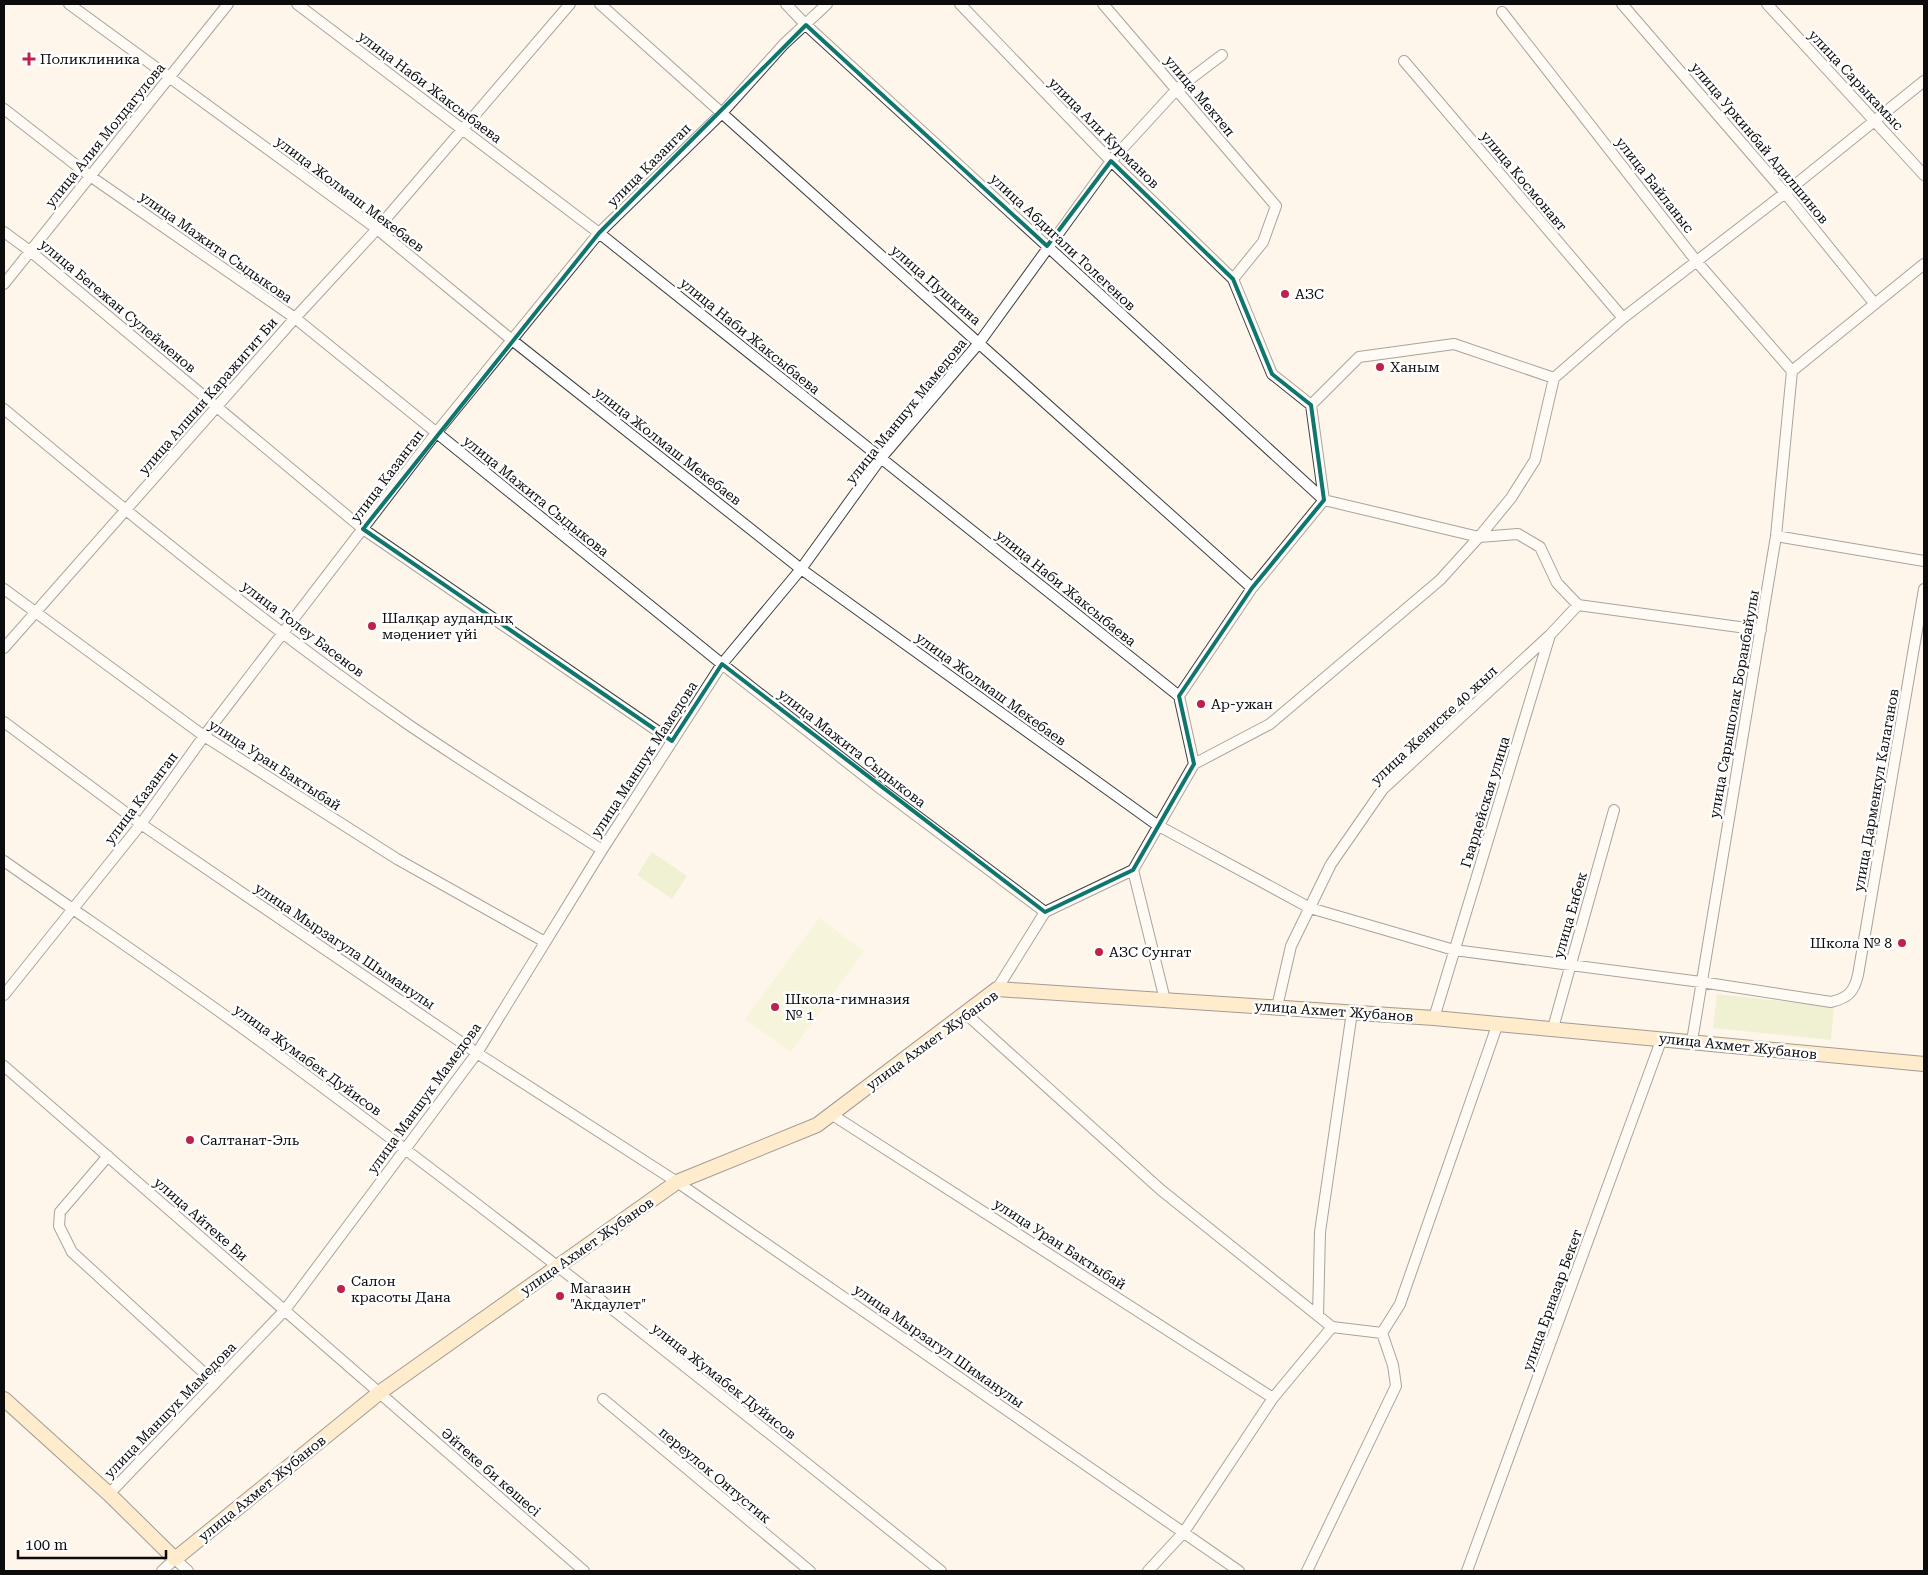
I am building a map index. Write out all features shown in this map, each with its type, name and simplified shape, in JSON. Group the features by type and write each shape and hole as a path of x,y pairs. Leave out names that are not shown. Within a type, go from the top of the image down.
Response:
{"main road":[{"name":"улица Ахмет Жубанов","path":"175,1559 379,1393 678,1182 817,1125 997,989 1498,1023 1924,1064"},
{"path":"6,1407 109,1494 175,1559"}],"street":[{"name":"улица Жолмаш Мекебаев","path":"69,4 377,229 512,340 801,569 1157,825 1310,908 1454,950 1701,982 1831,1002 1850,994"},
{"name":"улица Алия Молдагулова","path":"4,284 228,4"},
{"name":"улица Наби Жаксыбаева","path":"297,4 600,233 1179,696"},
{"name":"улица Алшин Каражигит Би","path":"4,648 295,318 377,229 570,4"},
{"name":"улица Пушкина","path":"600,4 1252,588"},
{"name":"улица Абдигали Толегенов","path":"786,4 806,25 1324,500"},
{"name":"улица Казангап","path":"4,995 141,824 204,736 436,433 600,233 721,114 784,44 827,4"},
{"name":"улица Али Курманов","path":"960,4 1110,161 1233,279"},
{"name":"улица Мектеп","path":"1103,4 1276,206 1263,242 1233,279"},
{"name":"улица Уркинбай Адилшинов","path":"1622,4 1785,193 1874,303"},
{"name":"улица Сарыкамыс","path":"1767,4 1877,121 1924,175"},
{"name":"улица Байланыс","path":"1502,12 1697,262 1792,371"},
{"name":"улица Маншук Мамедова","path":"109,1494 285,1310 477,1053 602,850 722,664 801,569 881,458 980,343 1047,246 1110,161 1177,89 1222,55"},
{"name":"улица Космонавт","path":"1404,61 1623,318"},
{"path":"997,989 1045,912 1133,870 1157,825 1194,764 1270,724 1440,580 1511,498 1535,460 1554,378 1623,318 1877,121 1924,81"},
{"name":"улица Мажита Сыдыкова","path":"4,109 90,176 295,318 722,664 881,789 1045,912"},
{"name":"улица Бегежан Сулейменов","path":"4,232 30,251 218,406 363,528 672,741"},
{"path":"1792,371 1924,264"},
{"path":"1194,764 1179,696 1252,588 1324,500 1311,405 1272,374 1233,279"},
{"path":"1311,405 1359,357 1454,344 1554,378"},
{"name":"улица Сарышолак Боранбайулы","path":"1692,1041 1776,536 1792,371"},
{"name":"улица Толеу Басенов","path":"4,409 126,511 283,633 409,725 602,850"},
{"path":"1324,500 1478,537 1518,534 1540,547 1557,583 1578,605 1761,630"},
{"path":"1776,536 1924,561"},
{"name":"улица Уран Бактыбай","path":"4,589 204,736 397,859 545,942"},
{"name":"улица Дарменкул Калаганов","path":"1850,994 1858,975 1924,589"},
{"name":"Гвардейская улица","path":"1434,1018 1550,634 1578,605"},
{"name":"улица Жениске 40 жыл","path":"1277,1008 1291,946 1331,864 1383,789 1550,634"},
{"name":"улица Мырзагула Шыманулы","path":"4,722 141,824 477,1053 678,1182"},
{"name":"улица Енбек","path":"1553,1028 1614,810"},
{"name":"улица Жумабек Дуйисов","path":"4,861 258,1038 406,1149 749,1416 941,1571"},
{"path":"1133,870 1165,1000"},
{"path":"1318,1316 1320,1232 1352,1012"},
{"path":"965,1014 1161,1190 1332,1328 1382,1333"},
{"path":"1382,1333 1400,1304 1498,1023"},
{"name":"улица Ерназар Бекет","path":"1467,1571 1662,1038"},
{"name":"улица Айтеке Би","path":"4,1066 379,1393"},
{"name":"улица Уран Бактыбай","path":"831,1114 1273,1398"},
{"path":"108,1156 60,1212 59,1226 72,1252 215,1383"},
{"name":"улица Мырзагул Шиманулы","path":"678,1182 1184,1532"},
{"path":"1148,1571 1184,1532 1273,1398 1332,1328"},
{"path":"1307,1571 1396,1386 1393,1365 1382,1333"},
{"name":"Әйтеке би көшесі","path":"379,1393 580,1570"},
{"name":"переулок Онтустик","path":"603,1399 810,1571"},
{"path":"1184,1532 1239,1571"},
{"path":"162,1571 175,1559 188,1571"}],"highlighted area":[{"path":"806,25 1047,246 1111,161 1233,279 1272,374 1311,405 1324,500 1252,588 1179,696 1194,764 1133,870 1045,912 722,664 672,741 363,529 599,233"}],"green space":[{"path":"652,852 687,876 672,899 637,875"},
{"path":"819,918 864,951 791,1052 745,1019"},
{"path":"1717,994 1834,1007 1831,1040 1713,1028"}],"place":[{"name":"Поликлиника","path":"29,59"},
{"name":"АЗС","path":"1285,294"},
{"name":"Ханым","path":"1380,367"},
{"name":"Шалқар аудандық мәдениет үйі","path":"372,626"},
{"name":"Ар-ужан","path":"1201,704"},
{"name":"Школа № 8","path":"1902,943"},
{"name":"АЗС Сунгат","path":"1099,952"},
{"name":"Школа-гимназия № 1","path":"775,1007"},
{"name":"Салтанат-Эль","path":"190,1140"},
{"name":"Салон красоты Дана","path":"341,1289"},
{"name":"Магазин \"Акдаулет\"","path":"560,1296"}]}
